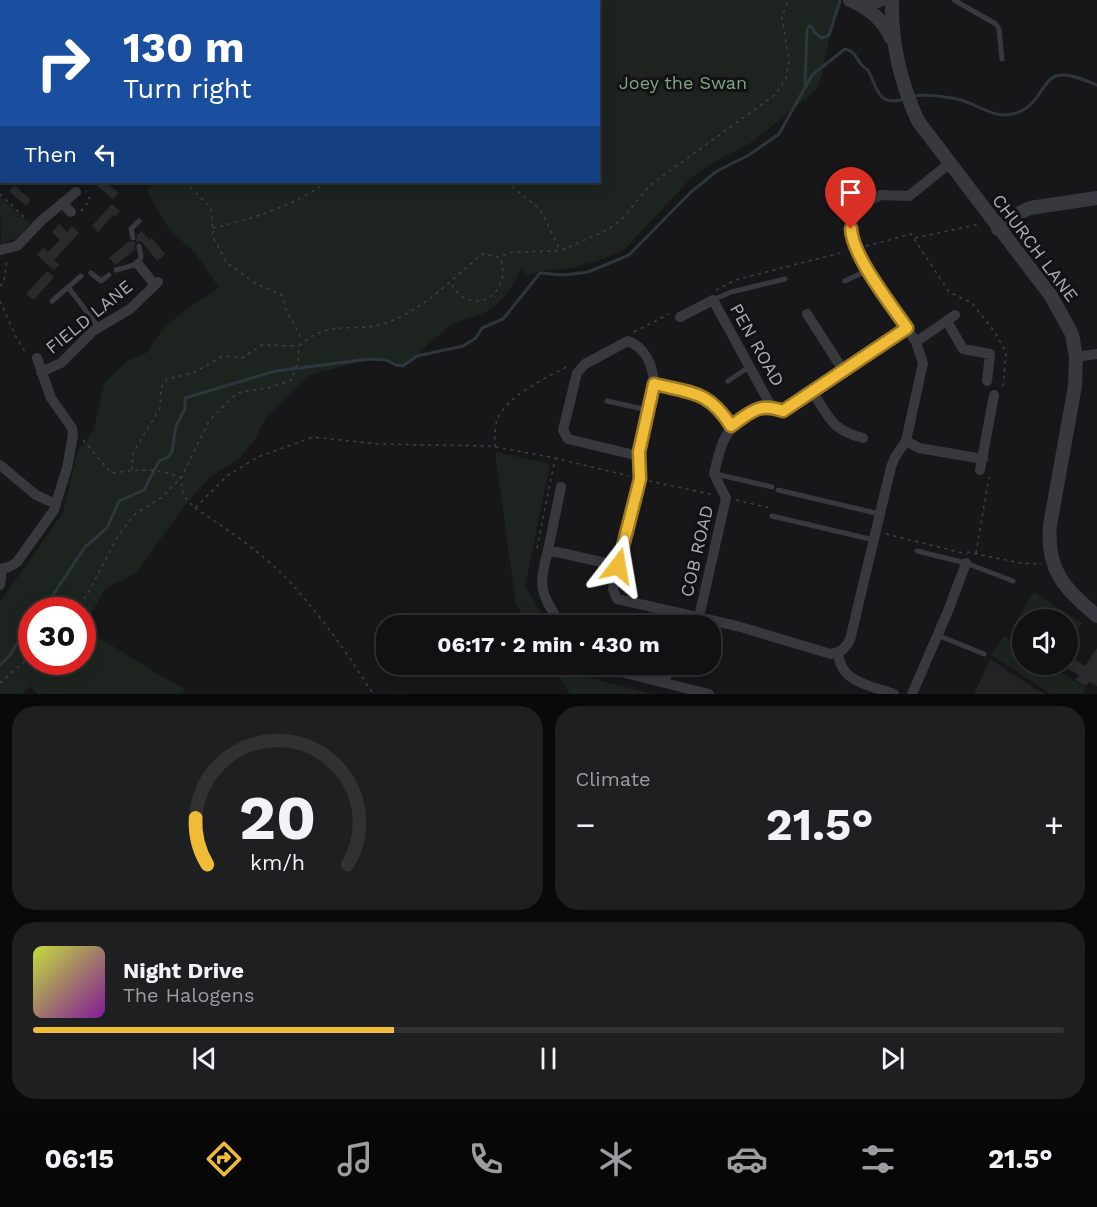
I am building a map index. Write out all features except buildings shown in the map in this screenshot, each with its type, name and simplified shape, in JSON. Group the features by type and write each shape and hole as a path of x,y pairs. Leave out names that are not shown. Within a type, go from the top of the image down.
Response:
{"street":[{"path":"854,2 880,0"},
{"path":"892,0 895,45"},
{"path":"854,2 883,23 895,45"},
{"name":"CHURCH LANE","path":"895,45 905,88 918,121 1061,312 1072,334 1076,357 1074,396 1050,525 1049,547 1052,565"},
{"path":"721,622 831,654 846,648 850,640 895,457 906,441 923,363 916,342 856,249 852,241 851,229 856,211 864,203 881,195 909,196 950,163"},
{"path":"4,250 22,242 62,203 80,190"},
{"path":"996,225 1030,208 1097,198"},
{"path":"62,203 71,212"},
{"name":"FIELD LANE","path":"42,372 61,363 98,326 130,309 156,283 138,264"},
{"path":"675,315 712,296"},
{"name":"PEN ROAD","path":"712,296 771,406"},
{"path":"807,314 843,370"},
{"path":"916,342 951,318 963,349 990,354 987,381"},
{"path":"714,474 721,445 731,426 759,407 771,406 783,411 907,328"},
{"path":"639,456 568,439 563,430 577,373 585,364 628,341 638,345 653,369 654,384 639,456 640,479 613,589 617,599 690,615"},
{"path":"1076,357 1097,354"},
{"name":"FIELD LANE","path":"37,358 55,406 73,431"},
{"path":"654,384 707,398 720,409 731,426"},
{"path":"812,391 832,422 841,431 863,438"},
{"path":"906,441 919,448 984,467 998,392"},
{"path":"0,585 1,569 16,562 49,519 67,468 73,431"},
{"path":"1,468 36,495 56,504"},
{"name":"COB ROAD","path":"699,615 726,498 714,474"},
{"path":"555,615 543,597 540,582 561,487"},
{"path":"548,550 618,566"},
{"path":"912,694 938,635 966,558"},
{"path":"1052,565 1059,578 1097,616"},
{"path":"838,653 839,665 844,673 894,694"},
{"path":"633,675 709,694"},
{"path":"665,683 667,675"}],"lane":[{"path":"954,0 996,24 999,29 1002,59"},
{"path":"133,238 131,229 139,221"},
{"path":"116,270 138,264 141,257 139,246"},
{"path":"845,281 868,270"},
{"path":"91,273 101,280 109,275"},
{"path":"52,301 81,276"},
{"path":"712,296 785,279"},
{"path":"68,287 98,326"},
{"path":"728,381 750,367"},
{"path":"607,401 648,410"},
{"path":"714,474 880,514"},
{"path":"772,516 875,536"},
{"path":"918,551 966,558 1013,581"},
{"path":"938,635 984,654"}],"path":[{"path":"85,597 117,538 135,514 161,498 181,478 209,421 237,393 283,384 291,380 298,362 299,346 311,334 334,328 384,324 418,308 451,284 482,254 499,257 512,252 560,251 609,229 622,219 649,186 776,94 786,78 789,61 782,17 788,0"},
{"path":"186,183 211,208 213,237 227,263 255,283 282,295 285,308 303,342"},
{"path":"213,228 284,206 306,197 326,183"},
{"path":"507,183 540,209 560,251"},
{"path":"71,212 75,217 89,202 90,197 80,190"},
{"path":"0,194 36,227"},
{"path":"914,238 996,225"},
{"path":"712,296 735,280 911,234 950,292 972,303 994,331 1006,352 998,392"},
{"path":"0,286 4,282 4,250"},
{"path":"451,284 456,291 473,302 486,301 500,285 504,268 499,257"},
{"path":"0,301 15,335 28,356 37,358"},
{"path":"630,334 675,315"},
{"path":"132,471 133,453 160,408 161,388 167,379 194,373 223,356 242,358 262,345 299,346"},
{"path":"495,447 499,415 520,393 569,366"},
{"path":"73,431 111,473 147,470 160,471 181,478"},
{"path":"195,508 227,476 258,457 313,437 378,444 495,447 555,458 770,508"},
{"path":"976,553 984,467"},
{"path":"181,478 183,495 195,508 286,577 345,650 373,694"},
{"path":"875,536 966,558 976,553 1020,563 1052,565"},
{"path":"0,683 18,667"}],"shaded area":[{"path":"990,659 1044,694 974,694"}],"green space":[{"name":"Joey the Swan","path":"600,0 840,0 842,2 816,90 752,142 714,162 691,178 625,249 584,265 543,270 528,276 520,269 511,288 497,305 450,326 403,366 370,359 309,375 265,419 255,439 239,459 211,476 183,508 135,574 106,588 96,605 96,597 18,597 18,675 96,675 96,636 186,689 181,694 39,694 30,686 22,694 0,694 0,602 63,513 78,450 94,430 104,383 126,362 148,352 169,323 219,288 195,253 169,229 147,191 155,183 600,183"},
{"path":"0,196 30,224 17,238 1,244"},
{"path":"495,452 550,464 525,586 542,615 523,615 516,604"},
{"path":"1034,592 1060,609 1024,609"},
{"path":"1004,636 1012,641 1012,669 991,655"},
{"path":"558,675 580,675 652,694 570,694"},
{"path":"1022,675 1065,675 1086,688 1083,694 1051,694"}],"waterway":[{"path":"805,85 807,30 809,26 812,27 815,33 822,38 829,35 840,0"},
{"path":"52,597 85,547 107,528 119,501 144,490 159,461 168,457 172,452 176,426 185,409 185,398 275,371 370,359 386,360 403,366 417,356 463,346 476,338 482,328 503,319 540,273 564,275 588,272 629,255 691,192 717,171 749,155 779,134 812,75 845,49 853,53 868,70 880,95 889,101 905,99"},
{"path":"914,96 953,98 1004,115 1026,108 1054,77 1070,76 1097,85"},
{"path":"0,665 18,642"}],"route":[{"path":"618,566 640,479 639,452 654,384 707,398 720,409 731,426 759,407 771,406 783,411 907,328 859,255 852,241 851,229"}]}
